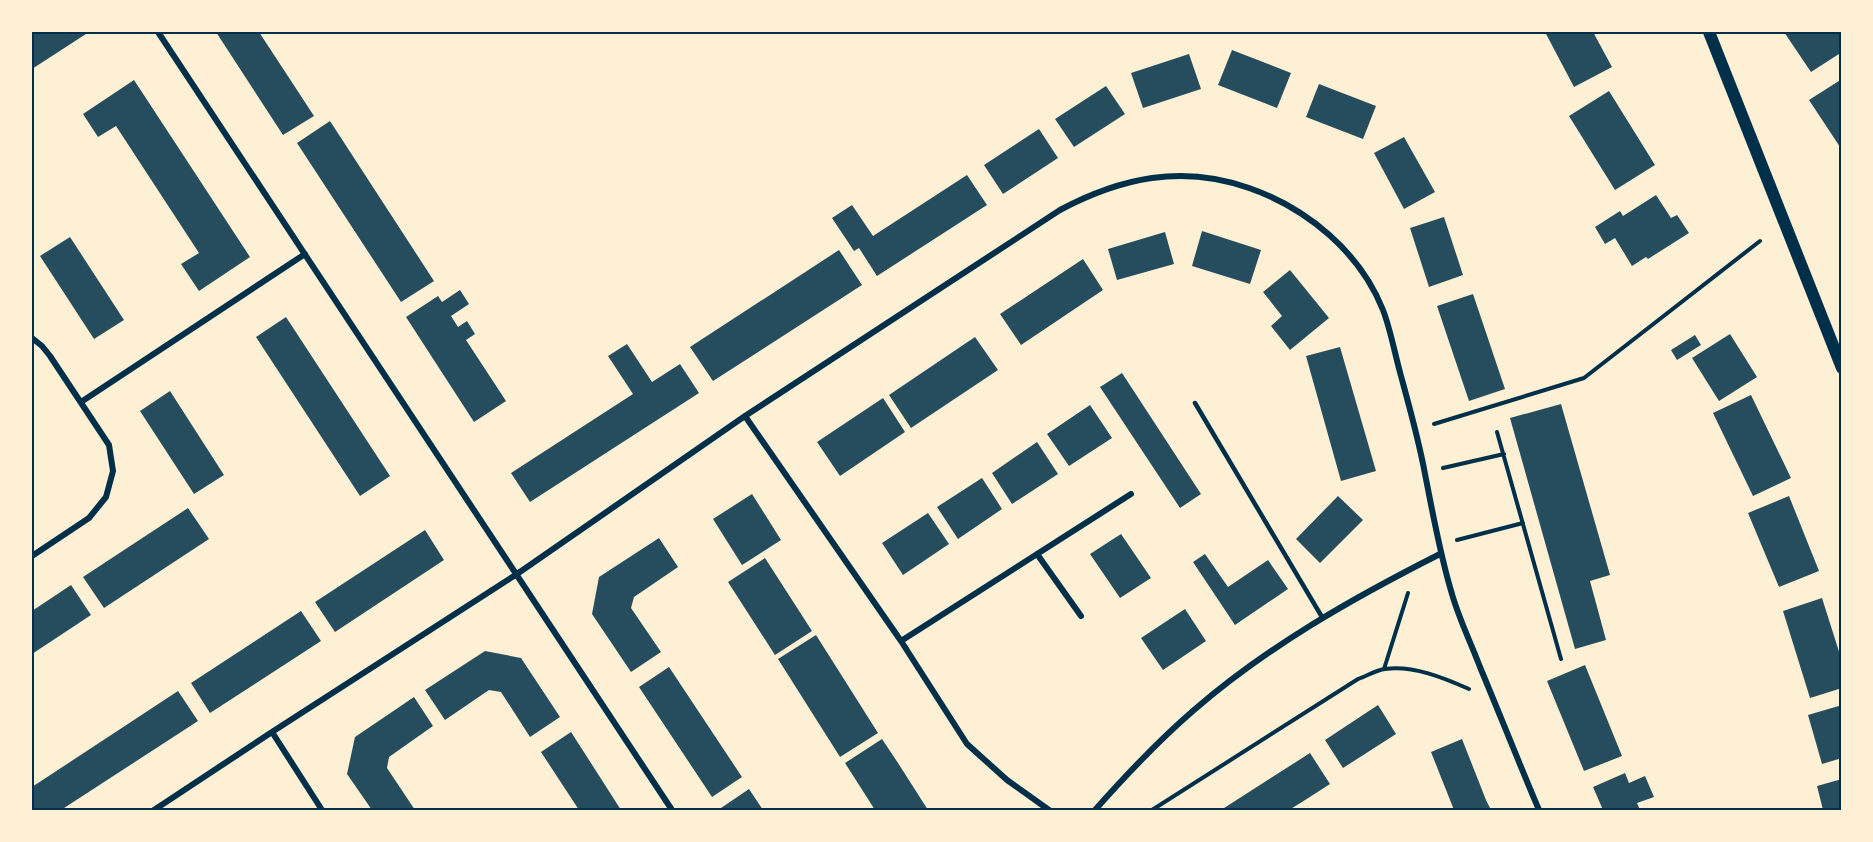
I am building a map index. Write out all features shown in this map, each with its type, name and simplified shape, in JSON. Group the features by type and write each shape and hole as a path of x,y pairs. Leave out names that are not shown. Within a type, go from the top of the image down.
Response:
{"main road":[{"path":"1709,32 1842,368"}],"street":[{"path":"158,32 672,810"},
{"path":"154,810 517,574 745,416 1060,210 1088,195 1117,184 1147,178 1178,176 1209,178 1239,184 1270,195 1299,211 1325,231 1368,281 1383,310 1416,430 1440,554 1452,598 1539,810"},
{"path":"81,402 304,254"},
{"path":"32,338 51,356 109,445 113,471 106,497 89,518 32,556"},
{"path":"745,416 901,640 968,744 1007,780 1049,810"},
{"path":"901,640 1131,494"},
{"path":"1037,554 1082,616"},
{"path":"1095,810 1135,765 1194,709 1256,661 1322,617 1440,554"},
{"path":"272,732 322,810"}],"lane":[{"path":"1195,403 1322,617"}],"path":[{"path":"1416,430 1584,378 1760,241"},
{"path":"1497,432 1561,659"},
{"path":"1425,472 1504,454"},
{"path":"1438,544 1523,523"},
{"path":"1384,669 1408,594 1405,572"},
{"path":"1152,810 1358,679 1384,669 1404,669 1444,678 1494,700"}],"building":[{"path":"32,32 89,32 32,69"},
{"path":"216,32 259,32 314,116 283,135"},
{"path":"1545,32 1593,32 1612,67 1574,87"},
{"path":"1784,32 1839,32 1842,35 1842,52 1811,72"},
{"path":"1232,50 1291,73 1277,108 1218,85"},
{"path":"1189,54 1201,89 1143,108 1131,73"},
{"path":"1842,79 1842,150 1809,100"},
{"path":"134,80 250,257 199,291 181,264 199,253 116,126 98,137 83,114"},
{"path":"1319,84 1376,106 1363,139 1306,117"},
{"path":"1106,86 1125,114 1074,147 1055,119"},
{"path":"1609,91 1655,165 1615,190 1569,116"},
{"path":"330,121 434,281 401,302 297,143"},
{"path":"1039,129 1058,158 1003,194 984,165"},
{"path":"1404,137 1435,192 1404,209 1374,153"},
{"path":"967,175 987,205 877,276 859,248 854,251 832,218 852,205 873,236"},
{"path":"1656,195 1671,218 1677,215 1689,233 1648,259 1646,257 1632,266 1615,238 1605,244 1595,227 1620,211 1623,216"},
{"path":"1444,217 1463,275 1429,287 1410,228"},
{"path":"1202,231 1261,250 1250,284 1192,266"},
{"path":"1165,232 1174,264 1117,280 1108,249"},
{"path":"70,237 124,320 94,339 40,256"},
{"path":"839,250 862,285 713,381 690,347"},
{"path":"1083,259 1103,290 1021,345 1000,314"},
{"path":"1290,270 1329,318 1290,350 1271,326 1282,316 1263,292"},
{"path":"460,290 469,304 451,316 458,327 467,321 475,334 466,340 506,401 474,422 406,317 438,296 442,302"},
{"path":"1473,294 1505,389 1469,401 1437,306"},
{"path":"286,317 390,476 360,496 256,337"},
{"path":"1730,334 1757,377 1719,401 1692,358"},
{"path":"1695,335 1701,345 1677,360 1671,350"},
{"path":"975,337 998,370 911,428 889,395"},
{"path":"627,344 652,382 680,364 699,393 530,502 511,473 633,394 608,356"},
{"path":"1340,347 1376,471 1341,481 1306,356"},
{"path":"1122,373 1201,494 1180,508 1100,387"},
{"path":"170,391 224,475 194,494 140,411"},
{"path":"1751,395 1791,478 1753,496 1713,413"},
{"path":"883,398 905,432 840,476 817,442"},
{"path":"1561,404 1610,575 1590,581 1606,640 1575,649 1510,418"},
{"path":"1090,405 1112,438 1069,466 1047,434"},
{"path":"1037,442 1058,474 1012,504 992,473"},
{"path":"982,478 1002,509 958,539 937,507"},
{"path":"752,494 781,540 742,565 713,519"},
{"path":"1338,496 1363,520 1320,563 1296,539"},
{"path":"1789,496 1819,571 1779,587 1748,513"},
{"path":"188,508 209,539 104,608 83,577"},
{"path":"928,513 949,544 903,575 882,543"},
{"path":"425,530 444,560 335,632 315,602"},
{"path":"1121,534 1151,578 1120,598 1090,554"},
{"path":"659,538 678,567 634,597 631,608 661,652 631,672 592,614 599,577"},
{"path":"1205,554 1228,587 1268,560 1288,589 1235,625 1193,562"},
{"path":"765,558 812,631 775,655 728,582"},
{"path":"71,585 91,615 32,654 32,611"},
{"path":"1822,598 1842,661 1842,688 1810,698 1783,611"},
{"path":"1185,609 1206,641 1163,670 1141,638"},
{"path":"301,611 321,641 210,713 191,683"},
{"path":"816,635 878,733 840,757 778,659"},
{"path":"485,651 521,658 560,717 530,737 501,692 489,690 445,720 425,690"},
{"path":"1585,665 1622,756 1584,771 1547,681"},
{"path":"669,667 742,777 712,797 639,687"},
{"path":"178,691 198,721 61,810 32,810 32,787"},
{"path":"414,697 433,726 389,757 387,768 415,810 372,810 347,774 355,737"},
{"path":"1378,705 1396,734 1343,768 1325,740"},
{"path":"1842,705 1842,758 1822,764 1808,715"},
{"path":"571,732 621,810 579,810 541,752"},
{"path":"882,739 928,810 875,810 845,763"},
{"path":"1462,739 1491,810 1454,810 1431,752"},
{"path":"1310,753 1330,784 1302,802 1289,810 1221,810"},
{"path":"1625,773 1629,783 1645,776 1654,797 1637,803 1640,810 1603,810 1593,787"},
{"path":"1842,779 1842,810 1823,810 1817,786"},
{"path":"749,789 763,810 723,810 721,808"}]}
